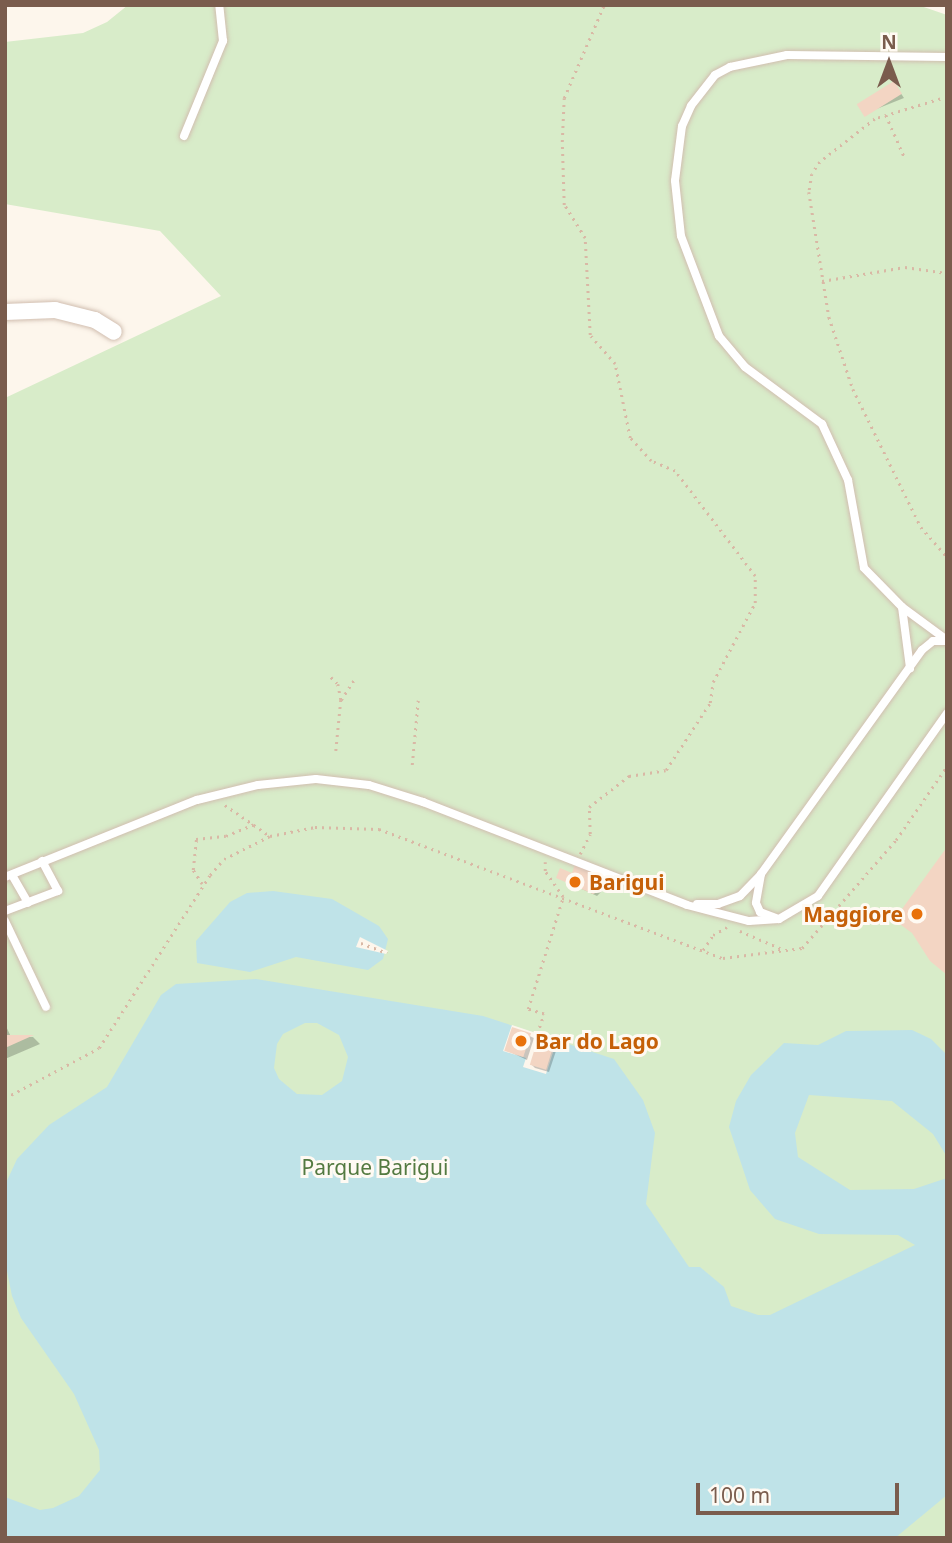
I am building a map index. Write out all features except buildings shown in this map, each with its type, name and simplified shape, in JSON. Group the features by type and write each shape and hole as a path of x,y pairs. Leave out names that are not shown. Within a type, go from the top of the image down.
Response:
{"street":[{"path":"5,313 55,310 95,320 114,332"}],"lane":[{"path":"184,136 223,41 219,5"},
{"path":"946,57 787,55 730,67 715,75 691,106 682,126 675,181 681,236 719,336 735,358 808,412 832,439 848,480 864,568 902,607 947,641"},
{"path":"902,607 910,668"},
{"path":"687,905 718,904 740,896 761,874 910,668 933,641 947,641"},
{"path":"27,903 8,876 197,800 258,785 316,779 369,785 545,848 687,905 749,922 779,919 818,896 947,713"},
{"path":"5,911 58,891 42,861"},
{"path":"761,874 756,903 760,912 779,919"},
{"path":"5,921 46,1007"}],"path":[{"path":"578,861 590,834 589,807 629,776 666,770 710,703 713,682 755,603 755,576 675,471 651,461 630,438 615,364 590,335 585,238 564,205 562,142 564,98 604,5"},
{"path":"945,98 886,115 820,162 812,174 809,192 822,281 853,389 921,527 947,557"},
{"path":"886,115 904,156"},
{"path":"822,281 905,267 947,273"},
{"path":"331,677 338,684 341,700 336,751"},
{"path":"341,700 356,677"},
{"path":"412,765 418,700"},
{"path":"5,1098 99,1048 203,885 224,859 270,836 314,827 379,829 723,958 802,948 896,841 947,766"},
{"path":"197,800 227,806 270,836"},
{"path":"203,885 193,870 196,839 226,836 254,824"},
{"path":"545,848 545,871 563,897"},
{"path":"537,1034 544,1014 528,1009 563,897"},
{"path":"703,950 713,934 730,927 785,951"},
{"path":"361,943 387,953"}],"green space":[{"name":"Parque Barigui","path":"128,5 918,5 947,15 947,1538 5,1538 5,398 221,296 160,231 5,204 5,42 83,33 107,22"}],"water":[{"path":"273,891 332,899 379,926 388,939 383,959 368,970 296,957 250,972 197,963 196,941 230,902 247,893"},
{"path":"256,979 483,1016 614,1059 643,1100 655,1133 646,1204 689,1267 700,1267 724,1287 731,1306 758,1315 770,1315 915,1245 898,1235 819,1234 775,1219 750,1190 729,1127 736,1101 751,1075 784,1043 818,1045 846,1031 912,1030 931,1039 947,1055 947,1157 933,1134 892,1101 809,1095 795,1133 798,1157 850,1190 914,1189 947,1178 947,1495 895,1538 5,1538 5,1497 40,1510 53,1508 79,1496 100,1470 99,1450 74,1394 21,1318 12,1296 5,1261 5,1185 17,1159 49,1125 107,1087 161,995 176,984","holes":["305,1023 317,1023 339,1035 348,1057 342,1081 322,1095 297,1094 279,1079 274,1068 277,1044 283,1034"]}],"pier":[{"path":"360,937 388,951 386,954 356,947"},
{"path":"512,1025 557,1040 546,1074 523,1067 526,1058 503,1051"}],"place":[{"name":"Barigui","path":"575,882"},
{"name":"Maggiore","path":"917,914"},
{"name":"Bar do Lago","path":"521,1041"}]}
